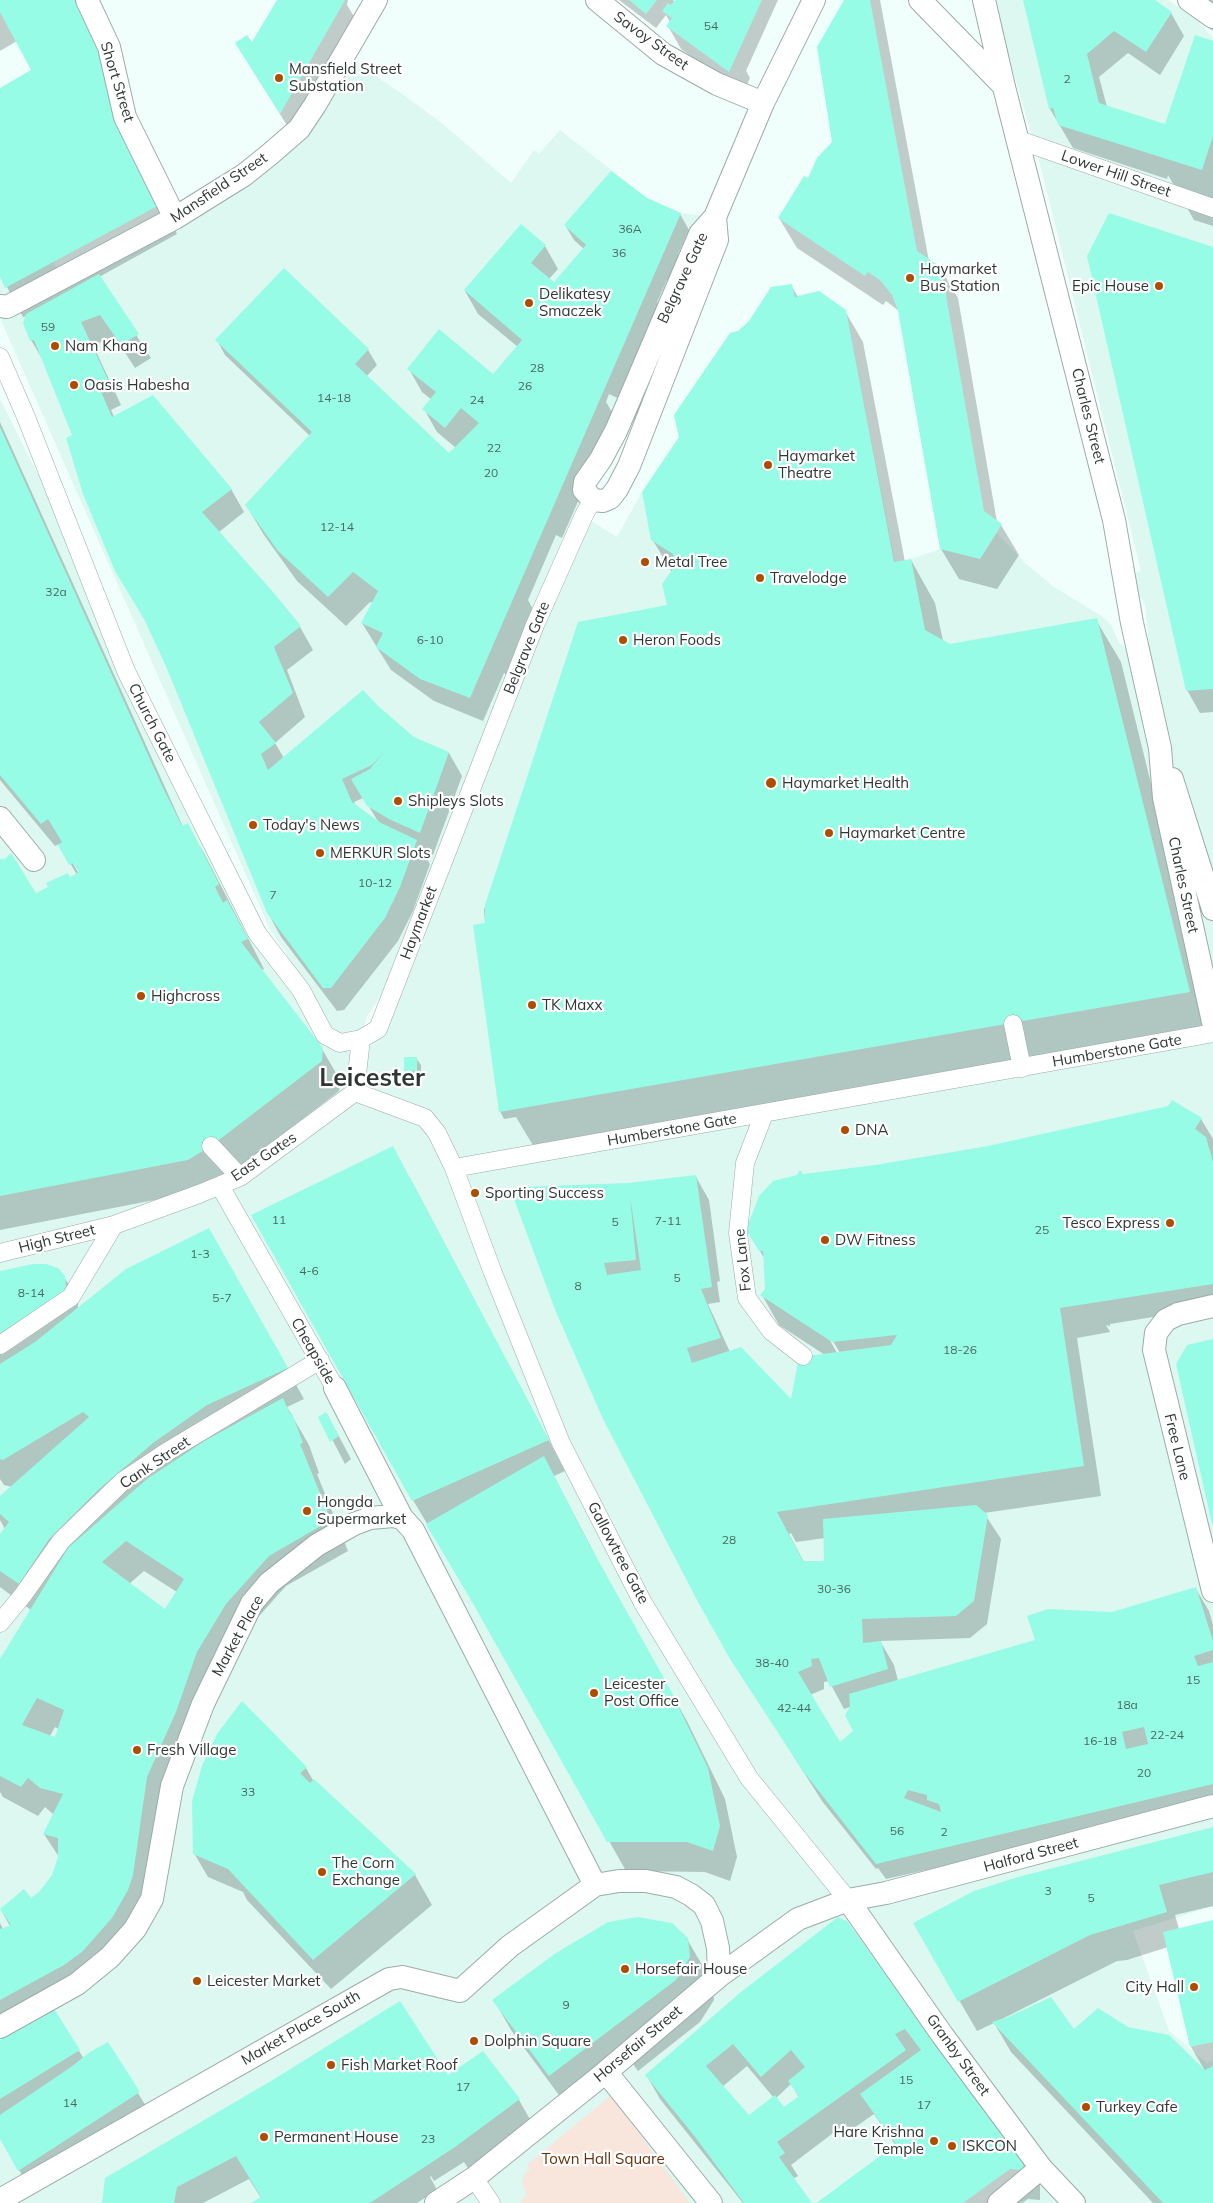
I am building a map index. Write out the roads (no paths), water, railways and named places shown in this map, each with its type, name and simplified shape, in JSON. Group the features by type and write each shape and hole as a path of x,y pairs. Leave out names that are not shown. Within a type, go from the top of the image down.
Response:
{"street":[{"name":"Short Street","path":"87,0 109,47 125,117 175,218"},
{"name":"Mansfield Street","path":"0,306 7,307 144,235 244,175 299,129 376,0"},
{"name":"Savoy Street","path":"597,0 663,54 717,84 762,103"},
{"name":"Belgrave Gate","path":"715,217 717,240 629,466 617,490 610,498 602,501 593,500 584,490 584,482 601,459 616,431 700,234 715,217 762,103 814,0"},
{"name":"Charles Street","path":"920,0 1004,87"},
{"name":"Charles Street","path":"984,0 1004,87 1114,520 1132,623 1160,748 1164,798 1212,1014"},
{"path":"1189,0 1213,17"},
{"name":"Lower Hill Street","path":"1019,140 1213,208"},
{"name":"Church Gate","path":"0,357 26,416 126,671 257,933 302,990 325,1035 340,1043 361,1039"},
{"name":"Belgrave Gate","path":"467,799 535,625 585,513 593,500"},
{"name":"Charles Street","path":"1160,748 1178,792 1213,909"},
{"name":"Haymarket","path":"361,1039 378,1029 467,799"},
{"path":"0,818 34,860"},
{"path":"1013,1024 1022,1068"},
{"name":"Humberstone Gate","path":"454,1168 1213,1033"},
{"path":"361,1039 355,1092 425,1118 437,1133 454,1168"},
{"name":"East Gates","path":"114,1225 240,1177 355,1092"},
{"name":"Fox Lane","path":"764,1114 745,1163 738,1233 747,1298 771,1331 803,1356"},
{"path":"211,1146 240,1177"},
{"name":"Gallowtree Gate","path":"454,1168 493,1273 561,1443 643,1602 749,1778 848,1900"},
{"name":"Cheapside","path":"220,1186 286,1305 328,1375 402,1518"},
{"path":"0,1345 71,1297 114,1225"},
{"name":"High Street","path":"0,1253 114,1225"},
{"name":"Free Lane","path":"1213,1306 1178,1314 1166,1320 1156,1334 1154,1350 1213,1590"},
{"name":"Cank Street","path":"0,1623 61,1541 123,1481 165,1453 328,1375"},
{"name":"Market Place","path":"0,2027 77,1984 110,1957 135,1929 152,1899 172,1786 203,1704 252,1604 268,1583 318,1545 354,1524 370,1518 393,1516 402,1518"},
{"path":"402,1518 413,1530 595,1885 619,1881 646,1881 676,1887 691,1895 704,1905 712,1921 718,1948 719,1976"},
{"name":"Halford Street","path":"848,1900 886,1893 1213,1806"},
{"name":"Market Place South","path":"1,2200 389,1979 402,1978 460,1991 510,1946 595,1885"},
{"name":"Horsefair Street","path":"436,2203 474,2178 606,2072 719,1976 798,1919 848,1900"},
{"name":"Granby Street","path":"848,1900 943,2036 1041,2168 1074,2203"},
{"path":"606,2072 710,2203"},
{"path":"999,2203 1041,2168"},
{"path":"474,2178 491,2203"}],"place":[{"name":"Mansfield Street Substation","path":"279,78"},
{"name":"Haymarket Bus Station","path":"910,278"},
{"name":"Epic House","path":"1159,286"},
{"name":"Delikatesy Smaczek","path":"529,303"},
{"name":"Nam Khang","path":"55,346"},
{"name":"Oasis Habesha","path":"74,385"},
{"name":"Haymarket Theatre","path":"768,465"},
{"name":"Metal Tree","path":"645,562"},
{"name":"Travelodge","path":"760,578"},
{"name":"Heron Foods","path":"623,640"},
{"name":"Haymarket Health","path":"771,783"},
{"name":"Shipleys Slots","path":"398,801"},
{"name":"Today's News","path":"253,825"},
{"name":"Haymarket Centre","path":"829,833"},
{"name":"MERKUR Slots","path":"320,853"},
{"name":"Highcross","path":"141,996"},
{"name":"TK Maxx","path":"532,1005"},
{"name":"DNA","path":"845,1130"},
{"name":"Sporting Success","path":"475,1193"},
{"name":"Tesco Express","path":"1170,1223"},
{"name":"DW Fitness","path":"825,1240"},
{"name":"Hongda Supermarket","path":"307,1511"},
{"name":"Leicester Post Office","path":"594,1693"},
{"name":"Fresh Village","path":"137,1750"},
{"name":"The Corn Exchange","path":"322,1872"},
{"name":"Horsefair House","path":"625,1969"},
{"name":"Leicester Market","path":"197,1981"},
{"name":"City Hall","path":"1194,1987"},
{"name":"Dolphin Square","path":"474,2041"},
{"name":"Fish Market Roof","path":"331,2065"},
{"name":"Turkey Cafe","path":"1086,2107"},
{"name":"Permanent House","path":"264,2137"},
{"name":"Hare Krishna Temple","path":"934,2141"},
{"name":"ISKCON","path":"952,2146"}],"district":[{"name":"Leicester","path":"372,1078"}],"park label":[{"name":"Town Hall Square","path":"603,2159"}]}
